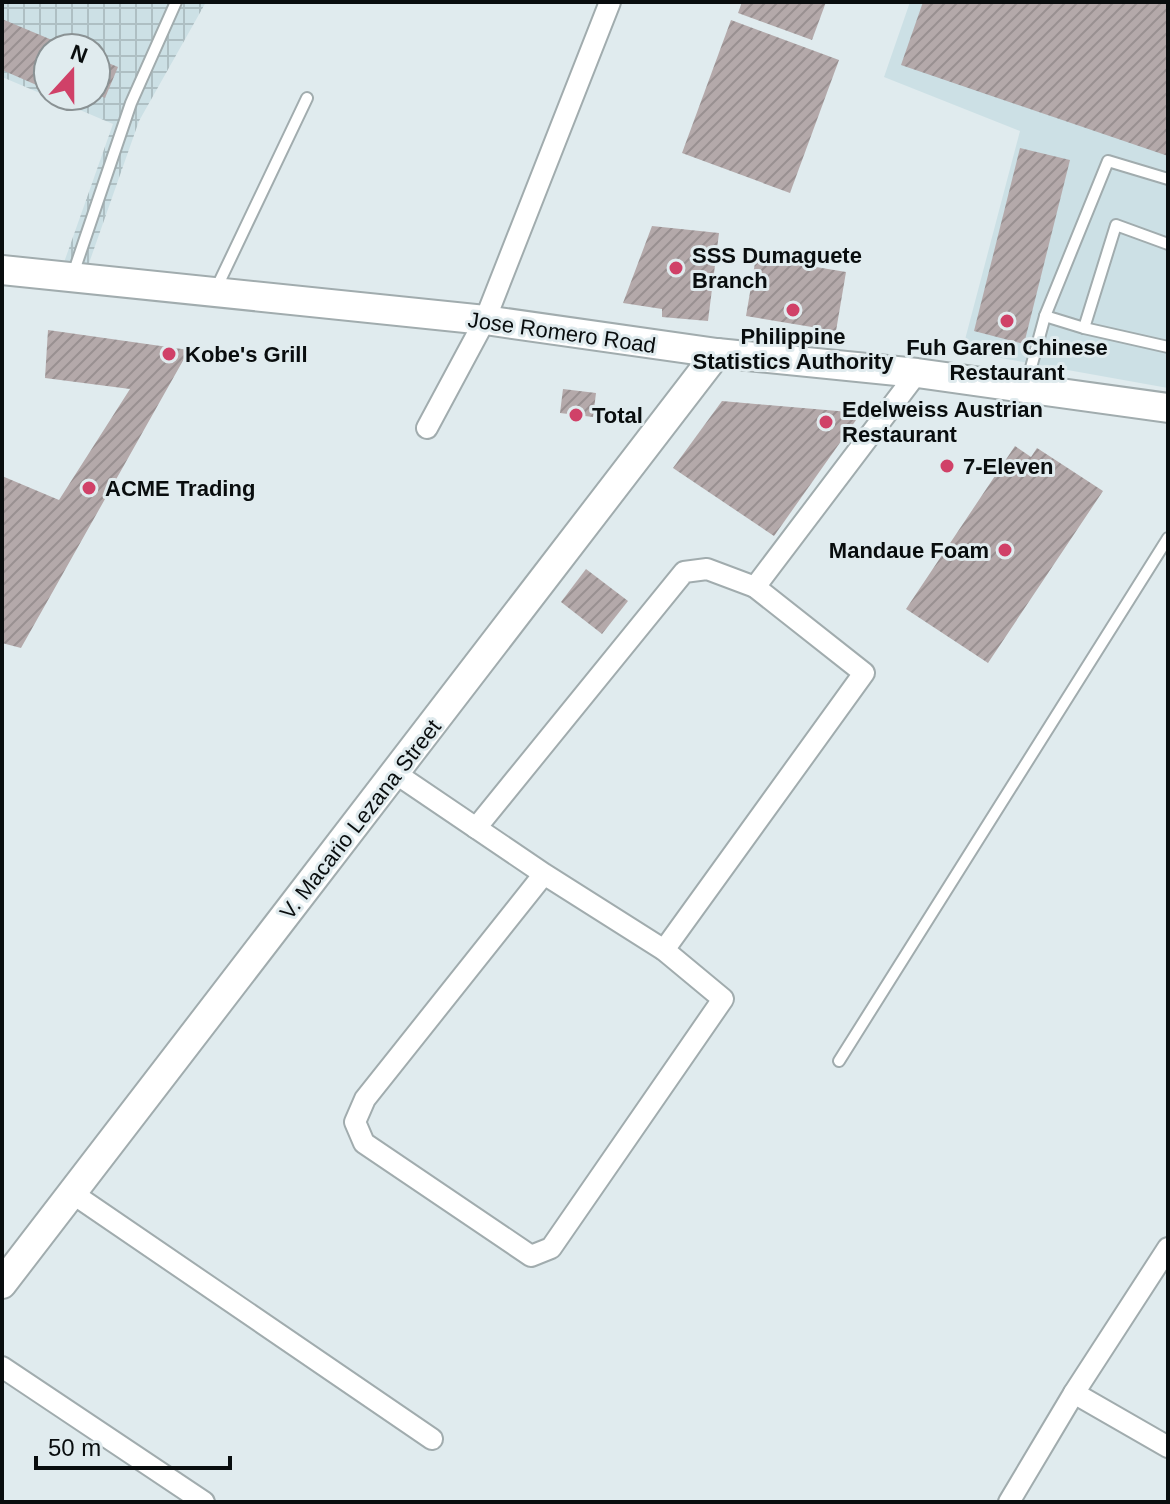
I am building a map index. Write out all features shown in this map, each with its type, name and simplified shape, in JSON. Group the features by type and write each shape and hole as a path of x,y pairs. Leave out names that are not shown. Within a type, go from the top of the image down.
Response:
{"main road":[{"name":"Jose Romero Road","path":"2,270 485,320 717,353 917,373 1168,408"},
{"name":"V. Macario Lezana Street","path":"2,1284 717,353"}],"street":[{"path":"427,428 485,320 610,2"},
{"path":"755,587 917,373"},
{"path":"476,828 684,572 707,569 755,587 864,673 664,950"},
{"path":"395,773 544,874 664,950 723,999 551,1248 531,1256 364,1143 355,1122 365,1099 544,874"},
{"path":"72,1193 432,1439"},
{"path":"1009,1502 1074,1393 1168,1248"},
{"path":"2,1367 204,1502"},
{"path":"1074,1393 1168,1447"}],"lane":[{"path":"72,279 131,103 176,2"},
{"path":"214,293 307,98"},
{"path":"1026,387 1045,316 1108,161 1168,179"},
{"path":"1084,328 1116,225 1168,244"},
{"path":"1045,316 1168,347"},
{"path":"839,1061 1168,538"}],"shaded area":[{"path":"5,2 206,2 139,121 88,266 62,268 113,124 85,112 112,112 112,32 32,32 32,90 2,77 2,5"},
{"path":"910,2 1168,2 1168,388 962,351 1020,131 884,77"}],"building":[{"path":"742,2 826,2 812,40 738,13"},
{"path":"923,2 1168,2 1168,156 901,65"},
{"path":"2,19 33,32 32,83 2,70"},
{"path":"731,20 839,60 790,193 682,153"},
{"path":"112,65 118,67 112,81"},
{"path":"1020,148 1070,160 1024,344 974,331"},
{"name":"SSS Dumaguete Branch","path":"652,226 719,233 708,321 662,317 662,309 623,303"},
{"path":"756,257 846,272 836,331 746,316"},
{"name":"ACME Trading","path":"48,330 189,350 21,648 2,643 2,476 59,500 130,389 45,378"},
{"path":"563,389 596,393 593,417 560,413"},
{"path":"722,401 861,413 774,536 673,468"},
{"name":"Mandaue Foam","path":"1015,446 1031,457 1037,448 1103,491 988,663 906,609"},
{"path":"586,569 628,601 602,634 561,602"}],"place":[{"name":"SSS Dumaguete Branch","path":"676,268"},
{"name":"Philippine Statistics Authority","path":"793,310"},
{"name":"Fuh Garen Chinese Restaurant","path":"1007,321"},
{"name":"Kobe's Grill","path":"169,354"},
{"name":"Total","path":"576,415"},
{"name":"Edelweiss Austrian Restaurant","path":"826,422"},
{"name":"7-Eleven","path":"947,466"},
{"name":"ACME Trading","path":"89,488"},
{"name":"Mandaue Foam","path":"1005,550"}]}
